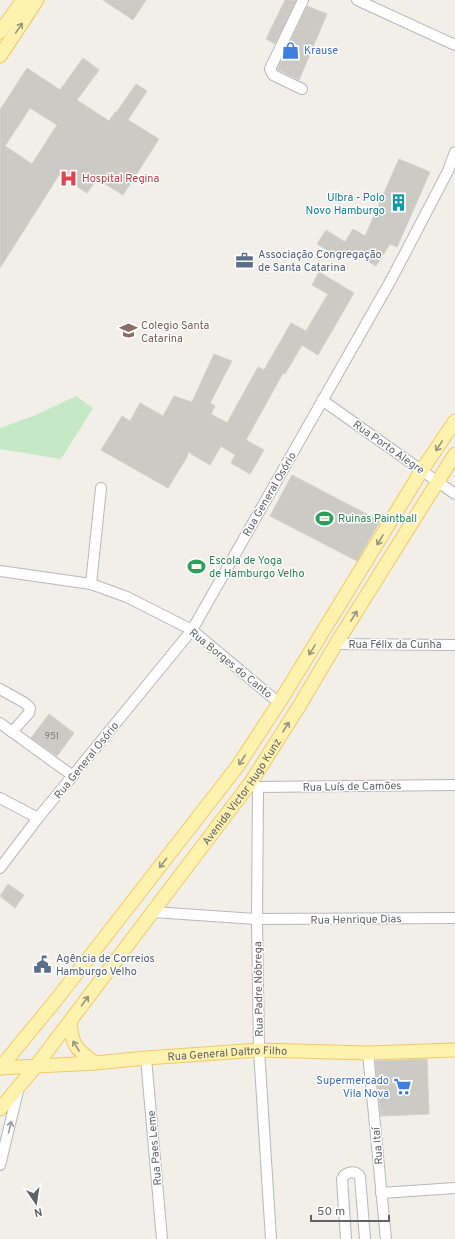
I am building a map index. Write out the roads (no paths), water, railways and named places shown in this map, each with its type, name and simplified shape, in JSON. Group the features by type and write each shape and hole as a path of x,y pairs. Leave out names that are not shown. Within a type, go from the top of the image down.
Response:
{"main road":[{"path":"0,32 23,0"},
{"path":"0,56 4,40 37,0"},
{"name":"Avenida Victor Hugo Kunz","path":"0,1068 56,1000 237,767 279,703 422,470 455,421"},
{"name":"Avenida Victor Hugo Kunz","path":"0,1108 36,1066 153,912 254,785 336,644 455,454"},
{"path":"70,1022 71,1038 78,1051 96,1063"},
{"name":"Rua General Daltro Filho","path":"0,1068 96,1063 259,1050 368,1053 455,1050"}],"street":[{"path":"302,89 273,75 270,69 304,0"},
{"path":"357,0 455,45"},
{"name":"Rua General Osório","path":"0,868 38,818 192,630 391,280 448,171 455,152"},
{"name":"Rua Porto Alegre","path":"322,400 455,494"},
{"path":"91,584 101,488"},
{"name":"Rua Borges do Canto","path":"0,570 91,584 127,597 192,630 279,703"},
{"name":"Rua Félix da Cunha","path":"336,644 455,645"},
{"path":"0,689 25,703 30,708 29,713 12,732"},
{"path":"0,723 73,776"},
{"name":"Rua Luís de Camões","path":"254,785 455,785"},
{"name":"Rua Padre Nóbrega","path":"254,785 259,1050 271,1239"},
{"path":"0,798 38,818"},
{"name":"Rua Henrique Dias","path":"153,912 257,919 455,918"},
{"name":"Rua Itaí","path":"368,1053 386,1239"},
{"name":"Rua Paes Leme","path":"146,1058 162,1239"},
{"path":"0,1165 20,1085"},
{"path":"346,1239 342,1179 348,1172 359,1173 360,1176 365,1239"},
{"path":"381,1193 455,1188"}],"place":[{"name":"Krause","path":"291,50"},
{"name":"Hospital Regina","path":"69,178"},
{"name":"Ulbra - Polo Novo Hamburgo","path":"398,203"},
{"name":"Associação Congregação de Santa Catarina","path":"245,260"},
{"name":"Colegio Santa Catarina","path":"128,331"},
{"name":"Ruinas Paintball","path":"325,518"},
{"name":"Escola de Yoga de Hamburgo Velho","path":"196,566"},
{"name":"Agência de Correios Hamburgo Velho","path":"43,964"},
{"name":"Supermercado Vila Nova","path":"402,1086"}]}
